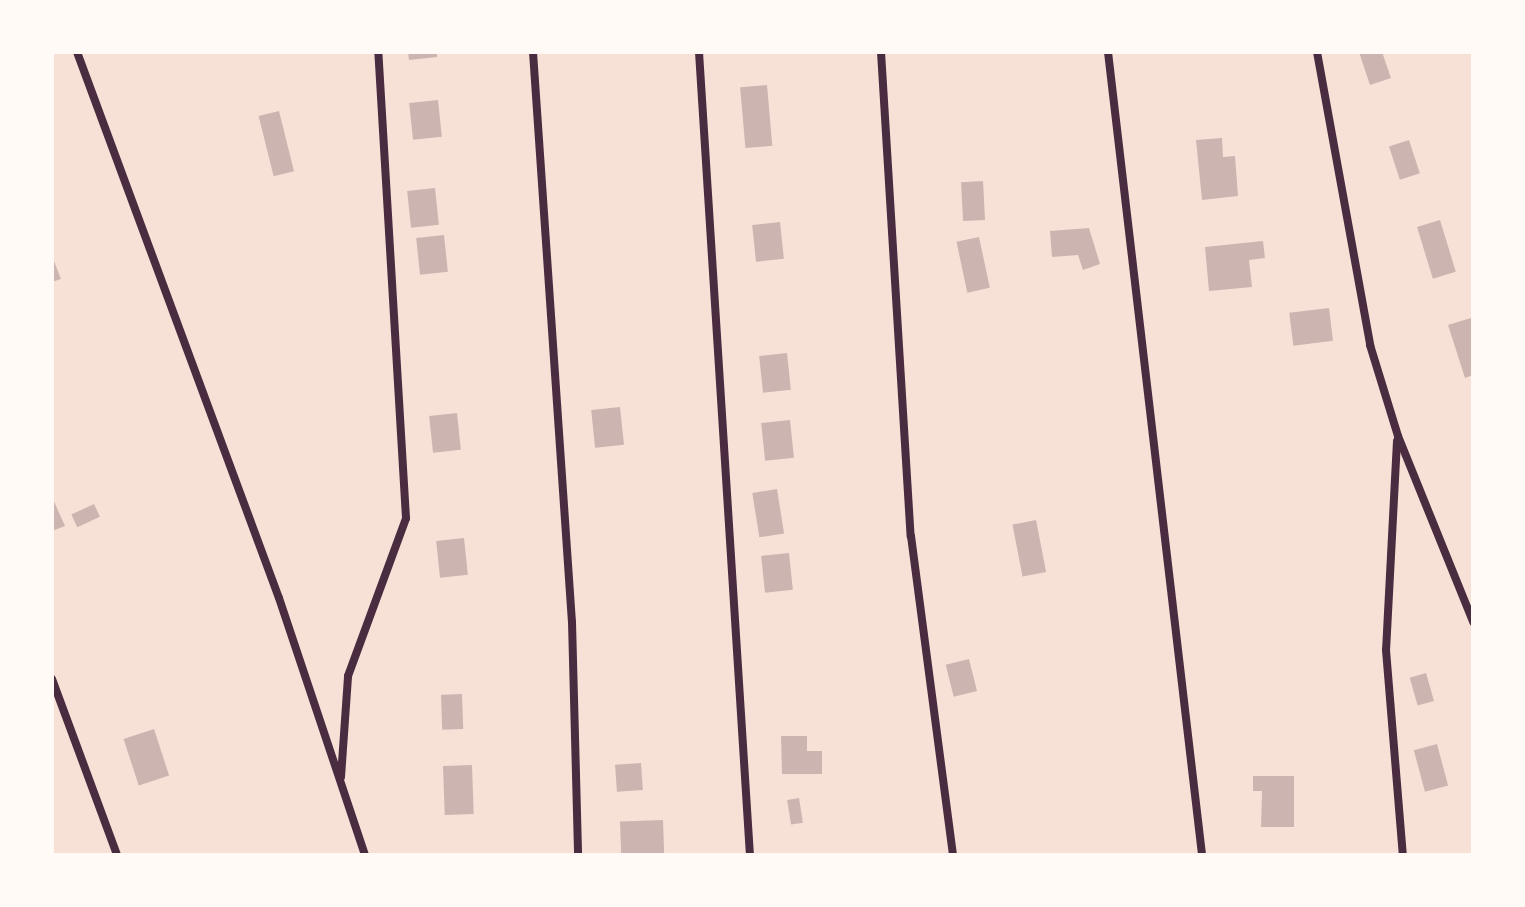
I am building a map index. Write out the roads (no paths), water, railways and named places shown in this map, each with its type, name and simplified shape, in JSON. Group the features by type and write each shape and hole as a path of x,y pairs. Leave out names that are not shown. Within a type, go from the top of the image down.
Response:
{"street":[{"path":"77,52 365,855"},
{"path":"341,782 348,676 406,518 378,52"},
{"path":"533,52 572,622 578,855"},
{"path":"699,52 750,855"},
{"path":"881,52 911,536 953,855"},
{"path":"1108,52 1202,855"},
{"path":"1317,52 1370,345 1398,436 1473,622"},
{"path":"1398,436 1386,650 1403,855"},
{"path":"52,679 117,855"}]}
